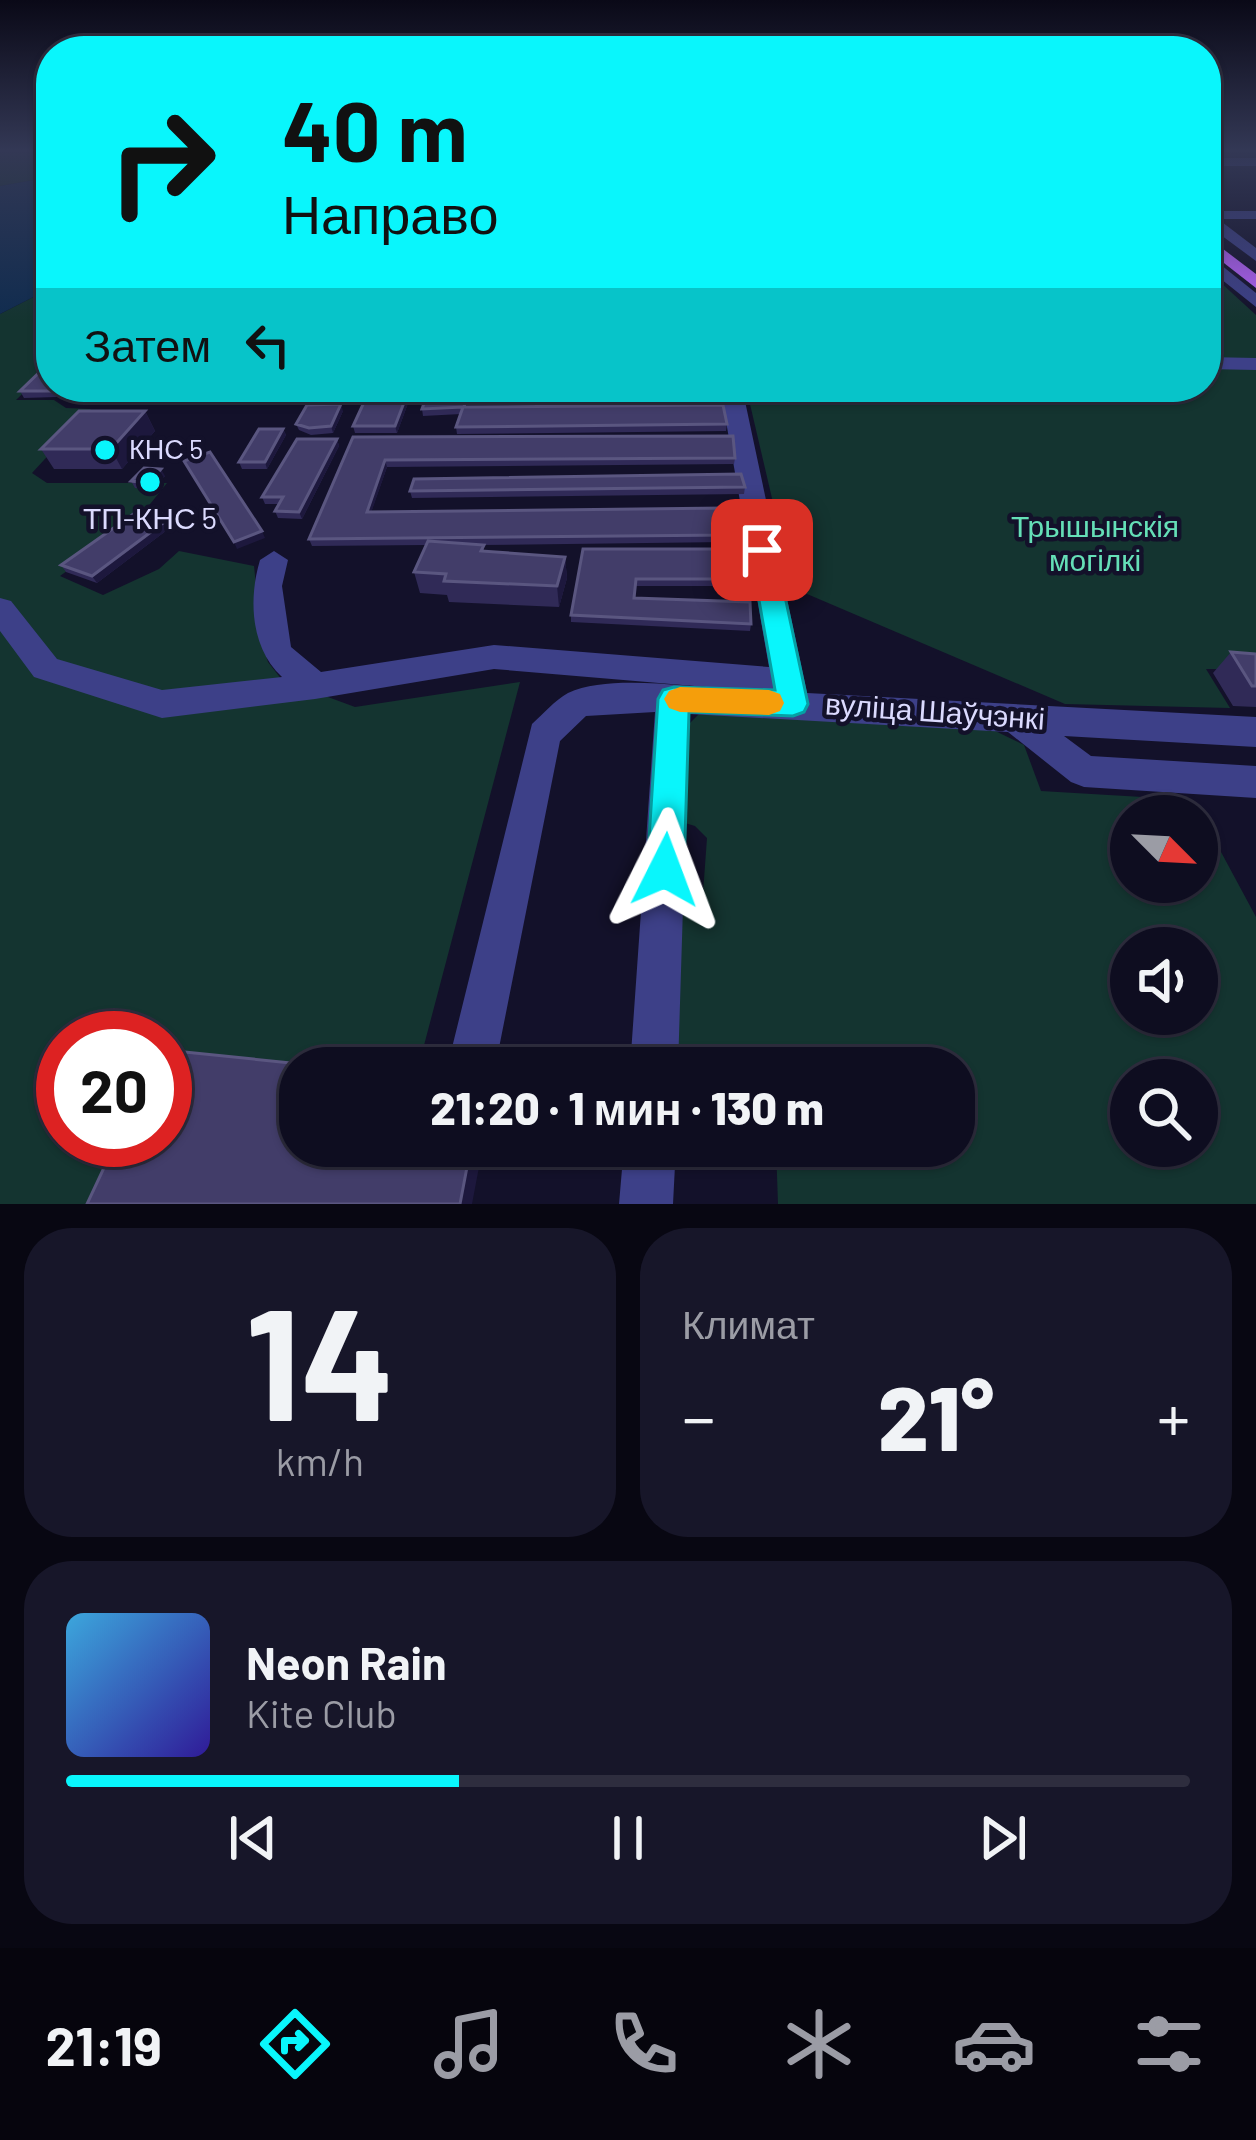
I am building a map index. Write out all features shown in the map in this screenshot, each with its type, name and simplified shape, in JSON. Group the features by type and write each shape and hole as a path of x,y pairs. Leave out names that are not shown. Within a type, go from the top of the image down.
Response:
{"main road":[{"path":"1221,240 1256,269"},
{"path":"1221,254 1256,283"}],"street":[{"path":"1221,216 1256,215"},
{"path":"1221,228 1256,256"},
{"path":"1221,271 1256,302"},
{"path":"1221,279 1230,279"},
{"path":"1221,363 1256,364"},
{"name":"вуліца Шаўчэнкі","path":"734,402 790,692 1013,717 1256,732"},
{"path":"274,560 267,586 276,652 315,686"},
{"path":"0,609 46,668 162,704 494,658 790,692"},
{"path":"476,1047 544,734 578,704 628,697 790,692"},
{"path":"655,1047 674,699"},
{"path":"1013,717 1084,771 1256,782"},
{"path":"646,1204 649,1167"}],"green space":[{"name":"Трышынскія могілкі","path":"1221,283 1256,315 1256,669 1206,669 1230,708 1065,704 793,588 750,402 1221,402"},
{"path":"36,296 36,381 16,400 91,409 32,473 47,483 167,483 138,519 60,576 103,595 159,569 179,551 254,566 268,662 282,680 355,707 520,682 424,1047 279,1047 279,1075 192,1106 192,1011 36,1011 36,1167 142,1167 126,1204 0,1204 0,314"},
{"path":"699,714 989,728 1024,745 1041,791 1110,795 1110,903 1218,903 1218,846 1256,917 1256,1204 778,1204 777,1167 975,1167 975,1047 667,1047 672,908 690,909 703,893 707,838 695,826 678,821 679,734"}],"water":[{"path":"0,208 36,208 36,296 0,314"}],"building":[{"path":"36,376 36,391 20,391"},
{"path":"364,402 404,402 395,426 353,426"},
{"path":"425,402 465,402 464,407 723,405 727,424 456,427 463,407 422,409"},
{"path":"341,404 331,426 296,424 307,405"},
{"path":"79,411 145,411 111,449 41,449"},
{"path":"259,429 283,429 265,462 239,462"},
{"path":"733,436 735,458 385,460 367,512 724,508 728,535 309,539 353,437"},
{"path":"297,439 337,439 299,512 275,511 283,497 262,497"},
{"path":"210,452 262,531 234,542 184,461"},
{"path":"144,468 161,469 149,483 131,481"},
{"path":"741,474 745,487 410,491 414,479"},
{"path":"142,508 171,517 92,576 61,565"},
{"path":"428,541 484,545 481,551 565,557 557,586 444,581 446,574 414,572"},
{"path":"583,549 727,549 731,579 636,579 634,598 750,602 751,624 571,615"},
{"path":"1231,652 1256,654 1256,686 1252,686"},
{"path":"192,1053 279,1062 279,1167 467,1167 460,1204 87,1204 104,1167 192,1167"}],"slow traffic":[{"path":"680,699 769,703"}],"place":[{"name":"КНС 5","path":"105,450"},
{"name":"ТП-КНС 5","path":"150,482"}],"route":[{"path":"665,870 674,699 793,704 762,550"}]}
